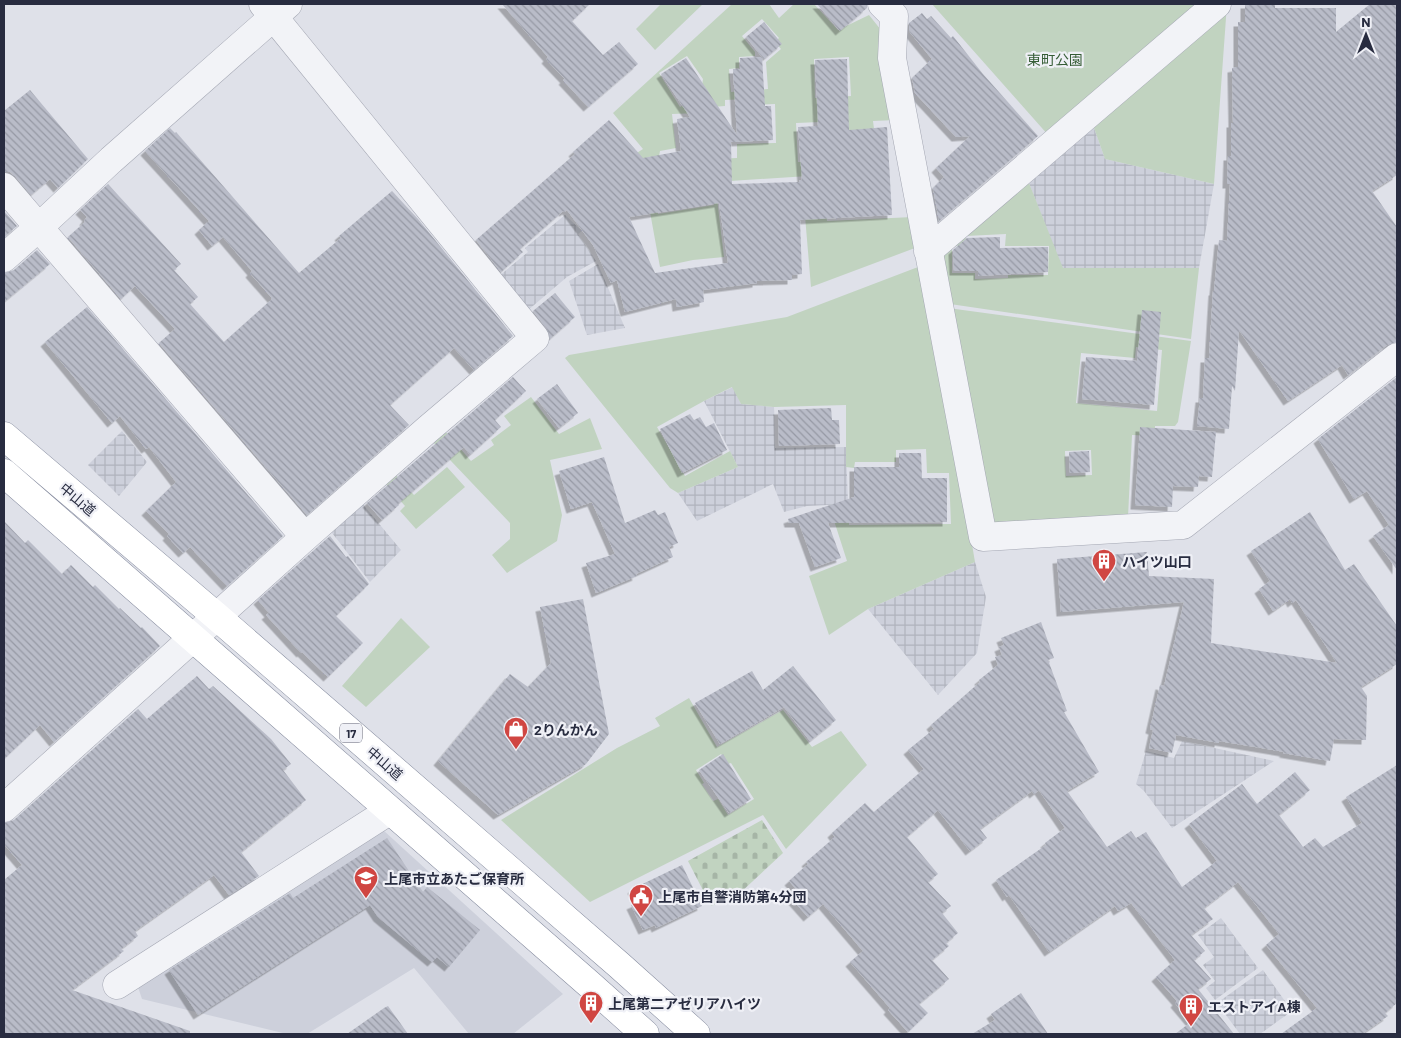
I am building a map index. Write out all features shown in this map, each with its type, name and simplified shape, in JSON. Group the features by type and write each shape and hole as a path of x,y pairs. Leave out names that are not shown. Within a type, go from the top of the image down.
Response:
{"highway":[{"name":"中山道","path":"4,436 216,616 696,1034"},
{"name":"17","path":"4,474 645,1034"}],"street":[{"path":"928,251 1217,4"},
{"path":"4,258 275,8 535,338 305,537 4,808"},
{"path":"895,8 892,58 983,537 1183,525 1397,357"},
{"path":"4,187 305,537"},
{"path":"117,985 390,811"}],"shaded area":[{"path":"1093,125 1105,159 1214,184 1199,268 1062,268 1027,178"},
{"path":"565,215 582,231 578,234 596,261 567,277 527,311 499,276 528,252 525,248"},
{"path":"598,264 625,328 587,335 569,281"},
{"path":"733,387 741,404 774,407 775,448 846,447 848,504 807,506 784,512 773,484 697,521 678,493 738,467 704,401"},
{"path":"122,431 147,462 119,496 88,465"},
{"path":"361,502 401,550 370,582 329,529"},
{"path":"975,562 986,597 977,653 938,695 868,609"},
{"path":"1182,741 1274,761 1172,828 1144,791 1136,784 1146,751 1174,758"},
{"name":"上尾市立あたご保育所","path":"383,830 563,994 513,1034 469,1034 414,968 307,1034 287,1034 142,999 137,984"},
{"path":"1221,918 1258,968 1215,1000 1206,988 1215,981 1203,965 1214,957 1198,935"},
{"path":"1263,970 1292,1011 1260,1034 1240,1034 1217,1003"}],"green space":[{"path":"661,4 703,4 655,50 636,29"},
{"path":"732,4 769,4 779,18 794,4 814,4 838,30 869,15 881,30 896,120 873,121 876,144 885,171 715,182 724,257 693,260 660,267 642,168 632,156 643,149 613,113","holes":["762,19 779,38 775,42 781,49 766,62 768,89 731,92 729,69 739,68 739,57 755,56 755,52 742,36","687,56 703,79 701,93 680,107 659,73","849,57 851,96 815,98 814,59","746,99 747,105 775,104 776,143 737,144 737,158 713,159 711,107 725,106 725,100","699,113 714,205 658,214 648,157 659,156 660,151 676,148 672,114","844,121 815,162 798,162 796,123"]},
{"name":"東町公園","path":"932,4 1204,4 1049,136"},
{"path":"1227,4 1214,184 1105,159 1093,125"},
{"path":"1027,178 1063,268 1199,268 1191,339 950,304 939,257","holes":["1006,234 1005,246 1049,246 1048,275 1008,275 1008,278 975,279 975,273 952,273 952,249 955,246 965,245 966,236"]},
{"path":"826,213 827,221 913,217 915,248 811,287 805,216"},
{"path":"918,267 926,274 975,562 868,609 829,635 809,576 847,561 829,505 848,504 849,525 951,524 949,473 927,473 926,449 896,450 896,462 855,462 854,468 846,467 846,405 774,407 741,404 732,387 657,427 685,476 730,451 738,467 678,493 670,488 565,358 569,355 787,317"},
{"path":"948,308 1191,341 1178,422 1175,426 1155,426 1155,436 1132,435 1128,517 996,526 986,517","holes":["1136,347 1162,350 1157,411 1076,403 1081,353 1135,358","1091,450 1092,475 1066,476 1065,451"]},
{"path":"531,397 559,434 590,418 602,449 550,460 562,515 557,541 507,573 492,555 510,539 510,523 432,441 444,430 471,461 494,445 491,440 511,425 504,416"},
{"path":"447,467 465,487 416,529 400,511 405,506 384,482 394,473 414,495"},
{"path":"401,618 430,647 366,707 342,686"},
{"path":"689,698 717,747 783,710 812,747 841,731 867,765 786,849 763,815 590,902 501,820 617,748 660,726 655,718","holes":["721,754 728,764 731,763 754,799 728,815 718,799 713,801 696,770"]},
{"path":"762,820 783,853 739,894 711,906 688,861"}],"building":[{"path":"502,4 590,4 572,21 603,55 619,42 638,64 588,107 563,80 565,79 546,59 548,57"},
{"path":"817,4 867,4 867,8 840,31"},
{"path":"1245,4 1275,4 1275,8 1336,8 1336,32 1370,4 1397,4 1397,175 1372,191 1397,227 1397,342 1387,345 1348,375 1342,365 1288,401 1239,330 1235,391 1232,386 1229,429 1197,426 1200,398 1203,398 1205,358 1209,358 1213,291 1219,240 1227,241 1230,184 1227,184 1228,156 1231,156 1231,123 1233,123 1232,68 1238,67 1238,22 1245,22"},
{"path":"922,13 927,19 931,16 951,38 953,36 983,74 1038,136 939,221 933,188 944,177 936,168 970,136 956,137 915,93 912,78 932,59 909,31 909,23"},
{"path":"764,22 782,44 764,59 746,37"},
{"path":"762,57 765,106 771,106 773,140 731,142 732,184 800,182 799,180 802,180 798,127 818,126 815,60 847,59 849,130 887,127 892,215 800,220 802,274 792,275 792,280 757,281 757,283 703,290 704,302 677,307 676,299 625,312 617,280 611,283 593,245 567,210 563,211 520,249 523,252 501,272 476,240 575,154 573,152 609,120 643,158 681,151 677,119 690,117 661,74 686,58 737,135 733,69 740,69 740,58","holes":["719,203 728,263 655,273 629,217"]},
{"path":"30,90 88,159 58,188 50,179 31,195 15,176 10,172 4,172 4,111"},
{"path":"170,128 176,132 299,273 341,238 339,236 392,191 418,219 513,336 474,370 454,348 390,405 409,425 307,515 159,343 175,329 135,286 121,299 68,237 85,222 87,217 80,210 108,184 181,264 174,270 198,297 190,304 224,342 271,300 272,298 250,273 252,271 223,237 212,246 199,230 209,221 145,151"},
{"path":"4,211 17,226 4,237"},
{"path":"1000,237 1000,248 1048,247 1048,272 978,276 978,271 954,271 953,250 967,238"},
{"path":"37,250 50,264 4,302 4,273 14,270"},
{"path":"555,293 575,317 550,339 547,329 533,311"},
{"path":"87,307 283,536 227,586 190,547 183,553 167,536 169,534 146,511 176,482 149,447 146,449 120,416 112,423 45,342"},
{"path":"1142,310 1161,312 1154,405 1082,399 1086,357 1137,361"},
{"path":"513,377 526,391 495,420 501,427 470,455 464,447 382,520 367,503"},
{"path":"1397,377 1397,570 1373,536 1389,525 1367,491 1354,499 1318,439"},
{"path":"557,384 578,413 559,428 537,399"},
{"path":"831,408 832,420 839,420 840,444 779,446 778,410"},
{"path":"690,414 694,420 700,417 706,427 714,423 727,450 682,473 660,429"},
{"path":"1140,427 1216,432 1212,477 1199,476 1198,487 1173,486 1172,507 1135,505"},
{"path":"1089,451 1090,472 1070,473 1069,452"},
{"path":"899,453 921,453 922,478 947,478 947,522 828,523 841,558 815,567 799,523 789,523 788,519 854,497 854,467 899,467"},
{"path":"604,457 625,523 655,510 658,515 665,512 678,543 669,547 673,557 636,574 637,576 596,593 586,563 615,554 592,502 571,509 559,471"},
{"path":"1310,512 1345,570 1354,564 1397,626 1397,664 1361,687 1367,696 1366,740 1334,739 1330,761 1176,735 1172,753 1149,748 1153,730 1150,729 1160,685 1164,686 1184,602 1061,612 1057,559 1147,552 1149,576 1214,579 1211,643 1337,663 1296,600 1292,603 1290,599 1273,611 1259,589 1270,581 1251,551"},
{"path":"4,521 25,543 28,540 62,574 71,565 93,587 95,585 119,609 142,627 160,646 54,742 40,725 4,759"},
{"path":"330,536 369,584 336,616 363,643 328,677 301,653 266,615 269,613 258,600"},
{"path":"583,599 609,734 586,764 498,815 438,761 510,674 528,687 551,663 540,607"},
{"path":"1041,622 1054,658 1048,660 1067,711 1064,712 1099,772 1067,791 1107,847 1131,831 1136,838 1146,832 1182,887 1217,861 1189,824 1242,784 1257,804 1295,772 1310,790 1279,815 1303,847 1315,838 1323,847 1362,823 1346,797 1397,765 1397,1003 1385,1013 1388,1016 1362,1034 1281,1034 1317,1008 1266,945 1279,934 1238,882 1204,908 1213,919 1191,935 1205,951 1194,960 1211,979 1198,989 1234,1034 1175,1034 1191,1022 1175,1003 1177,1001 1156,977 1175,960 1131,903 1118,911 1115,906 1049,952 1009,895 1007,897 996,880 1046,845 1045,843 1065,828 1039,790 1034,794 1032,791 980,829 987,838 970,851 938,810 907,837 938,874 928,882 951,906 942,913 958,933 946,943 949,946 932,960 949,979 919,1004 928,1013 908,1032 888,1010 890,1008 850,962 863,951 823,904 808,917 792,899 799,892 789,881 808,864 806,862 835,837 832,833 865,803 874,812 924,769 908,750 934,729 931,725 980,682 979,680 998,665 995,657 1002,655 999,647 1004,645 1001,638"},
{"path":"793,666 836,720 810,741 784,707 720,744 695,703 752,671 763,690"},
{"path":"197,676 209,689 213,686 271,739 291,764 283,770 306,800 241,852 259,876 229,895 214,875 135,931 138,936 121,949 124,951 72,990 190,1031 190,1034 4,1034 4,880 22,865 4,844 4,823 14,820 138,709 147,719"},
{"path":"723,754 751,799 729,813 699,770"},
{"path":"387,838 423,892 427,887 480,930 449,967 437,957 432,962 378,917 370,905 198,1015 169,970 290,893 293,898"},
{"path":"682,865 702,906 656,928 655,925 643,930 631,905 638,902 632,889"},
{"path":"1021,993 1048,1034 972,1034 995,1020 991,1014"},
{"path":"388,1006 408,1034 347,1034 384,1008"}],"place":[{"name":"ハイツ山口","path":"1104,582"},
{"name":"2りんかん","path":"516,750"},
{"name":"上尾市立あたご保育所","path":"366,899"},
{"name":"上尾市自警消防第4分団","path":"641,917"},
{"name":"上尾第二アゼリアハイツ","path":"591,1024"},
{"name":"エストアイA棟","path":"1191,1027"}]}
